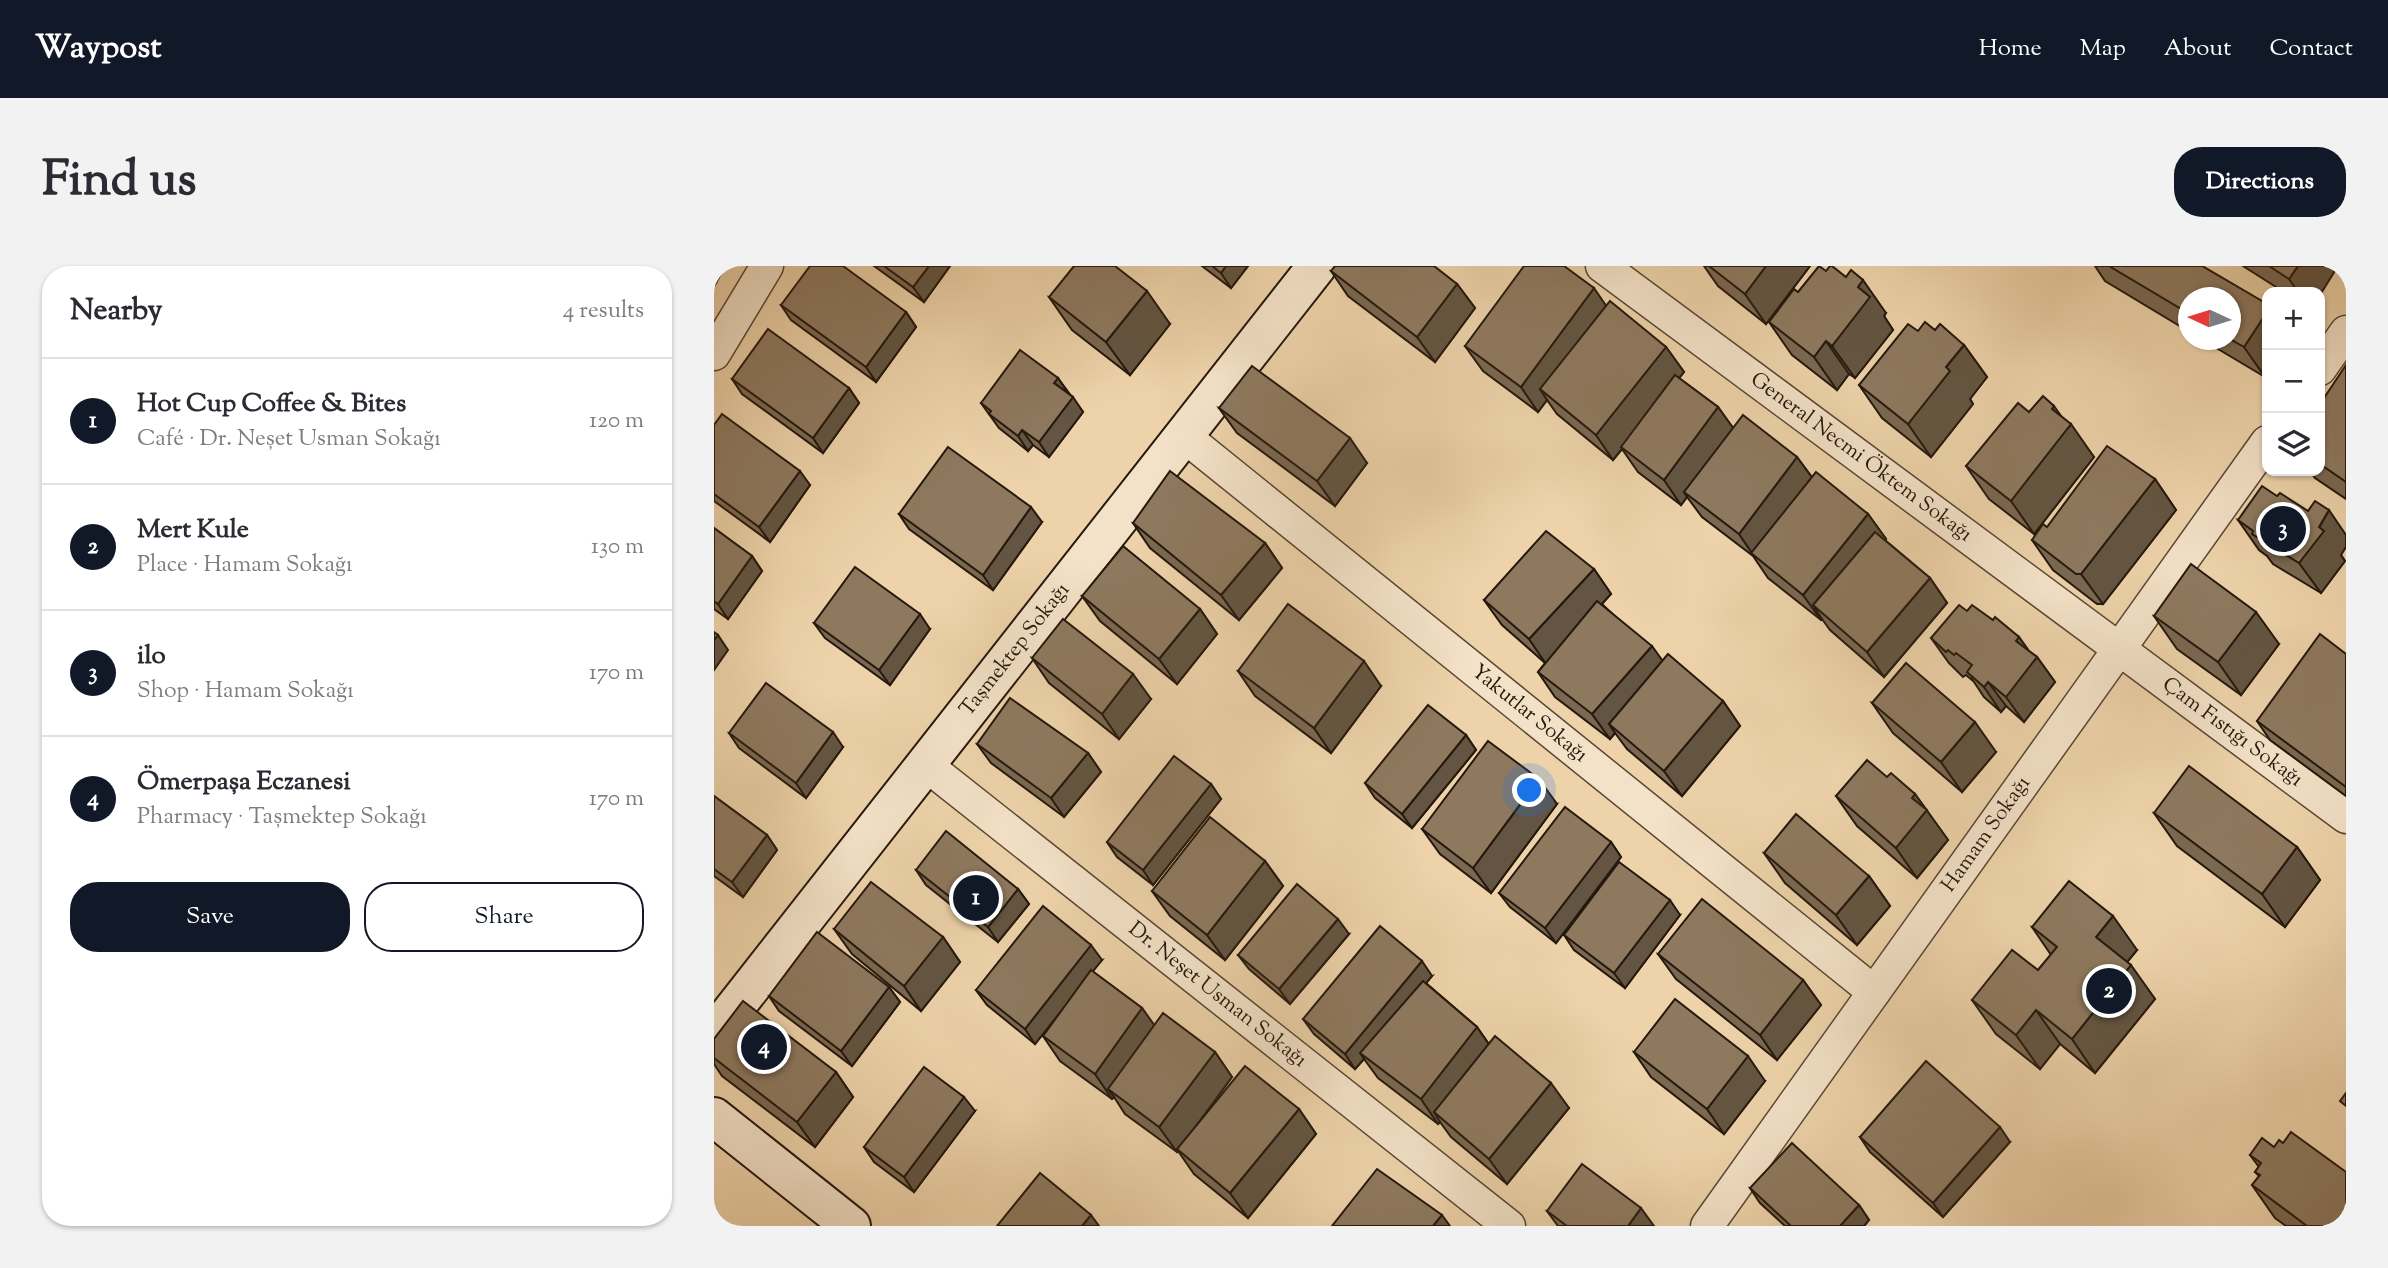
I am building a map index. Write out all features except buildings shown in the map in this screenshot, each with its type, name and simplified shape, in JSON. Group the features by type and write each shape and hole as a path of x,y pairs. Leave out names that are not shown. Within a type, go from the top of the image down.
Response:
{"street":[{"path":"714,354 767,266"},
{"name":"Taşmektep Sokağı","path":"714,1034 1317,266"},
{"name":"General Necmi Öktem Sokağı","path":"1602,266 2119,649"},
{"path":"2325,362 2346,332"},
{"name":"Yakutlar Sokağı","path":"1184,436 1874,992"},
{"name":"Hamam Sokağı","path":"1707,1226 2262,449"},
{"name":"Çam Fıstığı Sokağı","path":"2119,649 2346,817"},
{"name":"Dr. Neşet Usman Sokağı","path":"926,765 1509,1226"},
{"path":"714,1116 851,1226"}],"place":[{"name":"ilo","path":"2283,529"},
{"name":"Hot Cup Coffee & Bites","path":"976,898"},
{"name":"Mert Kule","path":"2109,991"},
{"name":"Ömerpaşa Eczanesi","path":"764,1047"}]}
